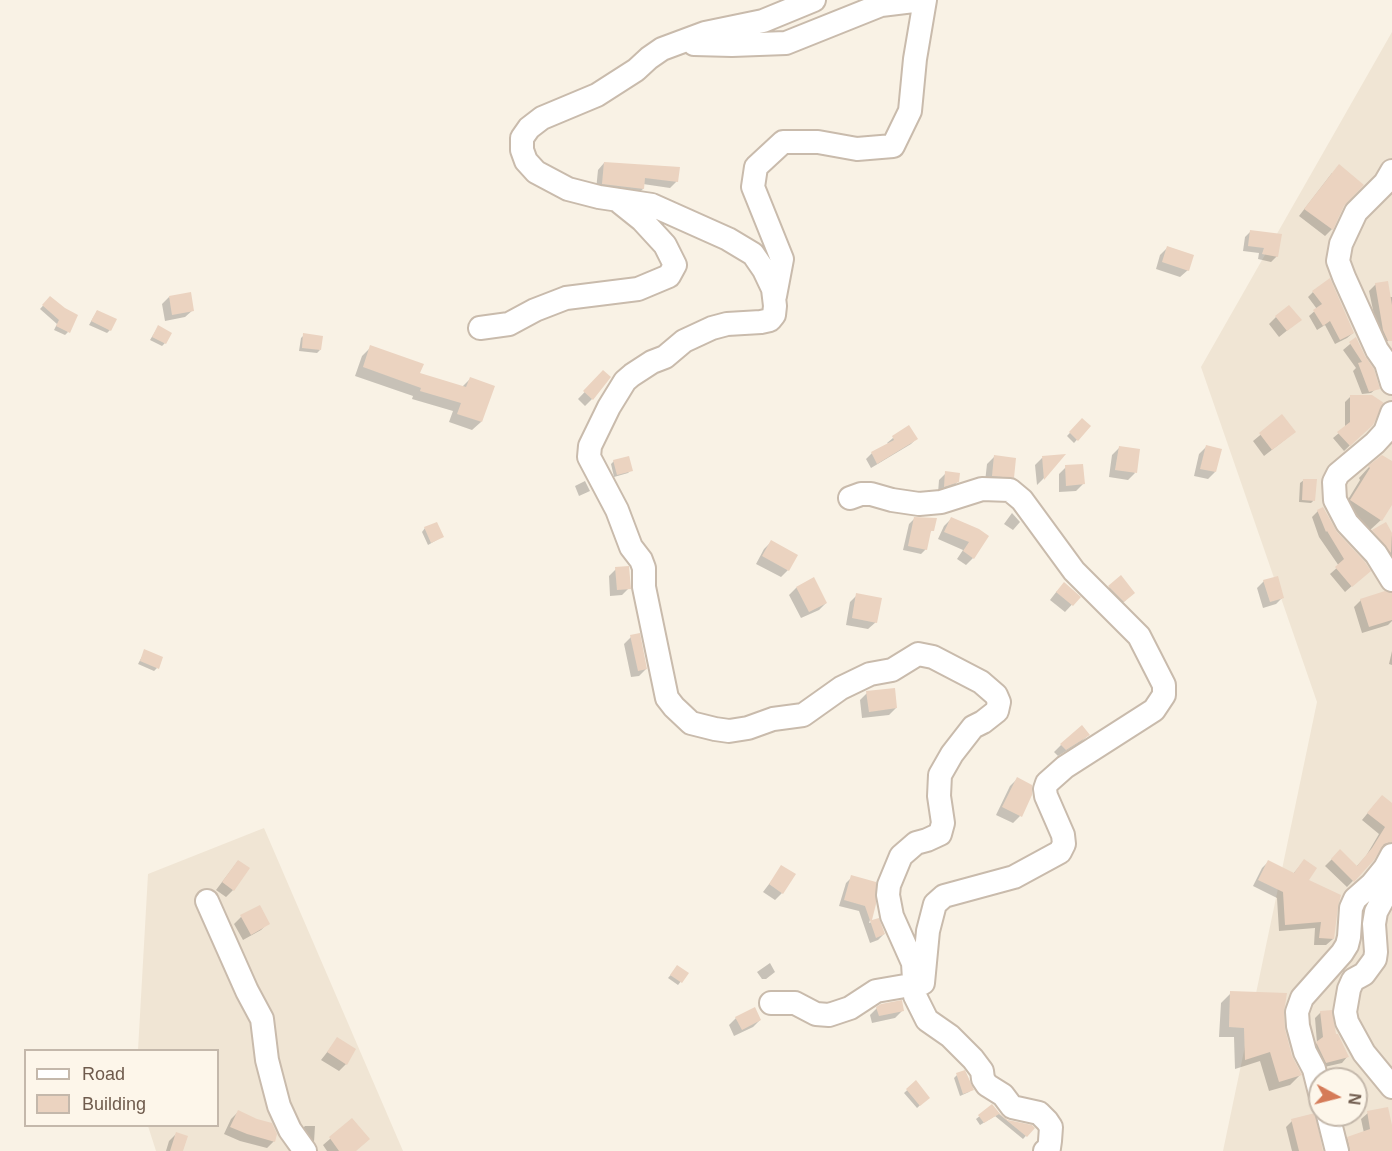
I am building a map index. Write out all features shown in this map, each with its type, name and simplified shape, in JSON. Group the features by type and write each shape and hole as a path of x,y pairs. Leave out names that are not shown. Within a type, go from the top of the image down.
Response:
{"street":[{"path":"775,297 764,270 746,249 652,205 568,189 536,171 526,161 522,150 522,138 529,128 542,118 597,95 636,70 649,57 674,44 705,33 764,21 814,0"},
{"path":"674,44 786,43 881,6 924,0 910,111 892,146 857,149 818,142 783,142 756,167 753,187 782,259 774,315 770,320 761,322 727,324 712,328 684,341 665,357 652,362 632,375 620,388 597,429 590,446 589,457 617,510 631,547 644,568 644,587 667,699 691,723 729,731 748,728 773,718 797,717 841,688 870,674 892,670 918,654 933,657 981,682 996,695 999,702 997,711 973,727 952,754 940,775 939,796 943,823 940,834 916,843 901,856 889,885 889,907 913,963 915,996 927,1020 950,1036 973,1059 987,1085 1003,1095 1012,1107 1040,1113 1051,1127 1049,1148 1045,1151"},
{"path":"1392,171 1385,183 1356,212 1341,244 1338,261 1377,350 1386,363 1392,382"},
{"path":"480,328 509,324 534,310 566,298 638,289 669,276 675,265 665,245 642,220 617,200"},
{"path":"1392,413 1385,432 1338,474 1334,482 1334,493 1335,500 1347,523 1376,554 1392,580"},
{"path":"850,498 861,494 872,494 920,504 941,502 982,489 1010,490 1022,500 1074,571 1139,636 1162,677 1164,685 1164,695 1154,710 1065,767 1047,783 1046,796 1063,835 1064,844 1060,852 1014,877 944,896 935,904 928,931 922,992 924,1014"},
{"path":"1313,1067 1305,1053 1298,1026 1297,1012 1302,998 1342,953 1349,937 1351,908 1355,899 1372,884 1392,855"},
{"path":"1392,882 1376,912 1375,959 1364,974 1353,980 1345,1012 1347,1022 1364,1053 1392,1087"},
{"path":"207,901 247,991 262,1018 267,1060 279,1106 290,1130 305,1151"},
{"path":"771,1003 795,1003 812,1012 829,1015 850,1008 876,992 905,986 913,987"},
{"path":"1331,1127 1337,1151"}],"shaded area":[{"path":"1392,32 1392,1151 1223,1151 1317,702 1201,367"},
{"path":"264,828 403,1151 156,1151 148,1127 219,1127 219,1049 138,1049 148,874"}],"building":[{"path":"604,162 680,167 678,182 645,178 644,189 602,184"},
{"path":"1339,164 1364,185 1344,206 1333,230 1304,209"},
{"path":"1250,230 1282,234 1278,257 1262,254 1264,248 1248,246"},
{"path":"1167,246 1194,255 1189,271 1162,262"},
{"path":"1330,278 1354,333 1340,340 1330,321 1323,326 1313,310 1322,304 1312,291"},
{"path":"1388,281 1392,305 1392,341 1388,341 1383,330 1375,283"},
{"path":"191,292 194,311 172,315 169,296"},
{"path":"50,296 78,315 70,333 56,326 59,320 42,305"},
{"path":"1289,305 1302,320 1287,331 1275,316"},
{"path":"97,310 117,319 111,331 91,321"},
{"path":"158,325 172,333 166,344 152,337"},
{"path":"303,333 323,336 321,350 302,348"},
{"path":"1356,337 1374,369 1380,389 1369,392 1358,363 1362,362 1349,342"},
{"path":"370,345 424,364 420,373 466,387 470,377 495,386 482,422 457,414 461,403 420,391 421,388 363,367"},
{"path":"603,370 611,377 593,400 583,391"},
{"path":"1350,395 1372,395 1384,403 1373,425 1350,446 1337,432 1350,422"},
{"path":"1282,414 1296,432 1272,450 1259,433"},
{"path":"1082,418 1091,426 1078,441 1069,432"},
{"path":"909,425 918,439 877,464 871,452 894,440 892,436"},
{"path":"1206,445 1222,449 1216,472 1200,469"},
{"path":"1119,446 1140,449 1137,473 1115,470"},
{"path":"1066,454 1044,480 1042,456"},
{"path":"994,455 1016,458 1014,478 992,476"},
{"path":"1382,455 1392,461 1392,505 1382,521 1350,500 1370,468 1368,466"},
{"path":"629,456 633,471 617,475 613,460"},
{"path":"1083,464 1085,484 1066,486 1065,465"},
{"path":"945,471 960,473 959,482 944,487"},
{"path":"1303,479 1317,479 1315,501 1302,500"},
{"path":"1323,507 1337,532 1371,571 1352,587 1335,567 1344,559 1326,532 1317,510"},
{"path":"914,517 937,518 934,531 931,531 927,550 908,546"},
{"path":"951,517 989,536 974,559 963,551 969,542 944,532"},
{"path":"437,522 444,537 431,543 424,527"},
{"path":"1386,522 1392,533 1391,553 1372,530"},
{"path":"771,540 798,555 789,571 762,556"},
{"path":"629,566 631,589 617,590 615,567"},
{"path":"1121,575 1135,593 1124,602 1108,586"},
{"path":"1278,576 1284,598 1270,602 1263,580"},
{"path":"814,577 827,603 809,612 796,587"},
{"path":"1064,582 1081,597 1073,606 1056,592"},
{"path":"1385,591 1392,593 1392,620 1369,627 1360,599"},
{"path":"856,593 882,598 877,623 852,618"},
{"path":"640,633 647,669 638,671 630,635"},
{"path":"144,649 163,657 159,669 140,661"},
{"path":"895,688 897,708 869,712 866,691"},
{"path":"1082,725 1090,735 1066,750 1060,744"},
{"path":"1017,777 1032,785 1032,795 1022,817 1002,807"},
{"path":"1382,795 1392,803 1392,842 1384,844 1374,860 1354,882 1331,859 1340,849 1357,866 1372,848 1385,827 1367,813"},
{"path":"1304,859 1317,868 1309,880 1341,895 1334,939 1319,938 1321,922 1285,925 1283,892 1258,880 1268,860 1294,873"},
{"path":"238,860 250,868 234,891 222,882"},
{"path":"781,865 796,874 783,894 769,884"},
{"path":"851,875 876,882 876,904 872,920 879,918 885,934 876,938 865,906 844,900"},
{"path":"260,905 270,924 251,935 240,915"},
{"path":"677,965 689,973 682,983 670,975"},
{"path":"1230,991 1287,993 1284,1012 1285,1029 1292,1056 1302,1075 1279,1082 1270,1052 1245,1060 1244,1028 1229,1027"},
{"path":"902,1000 904,1011 879,1016 876,1007"},
{"path":"755,1007 761,1020 742,1030 735,1017"},
{"path":"1332,1010 1336,1034 1349,1057 1326,1063 1316,1042 1323,1037 1320,1011"},
{"path":"337,1037 356,1049 347,1065 327,1052"},
{"path":"965,1070 974,1090 963,1094 956,1073"},
{"path":"916,1080 930,1098 920,1106 906,1089"},
{"path":"992,1104 1008,1120 1032,1125 1035,1128 1027,1137 999,1114 984,1123 978,1115"},
{"path":"1388,1107 1392,1125 1392,1151 1350,1151 1347,1137 1370,1129 1368,1111"},
{"path":"238,1110 272,1123 277,1134 275,1142 230,1127"},
{"path":"1308,1115 1308,1127 1318,1127 1323,1151 1299,1151 1291,1119"},
{"path":"352,1118 370,1139 356,1151 339,1151 329,1137"},
{"path":"176,1132 188,1136 183,1151 170,1151"}]}
